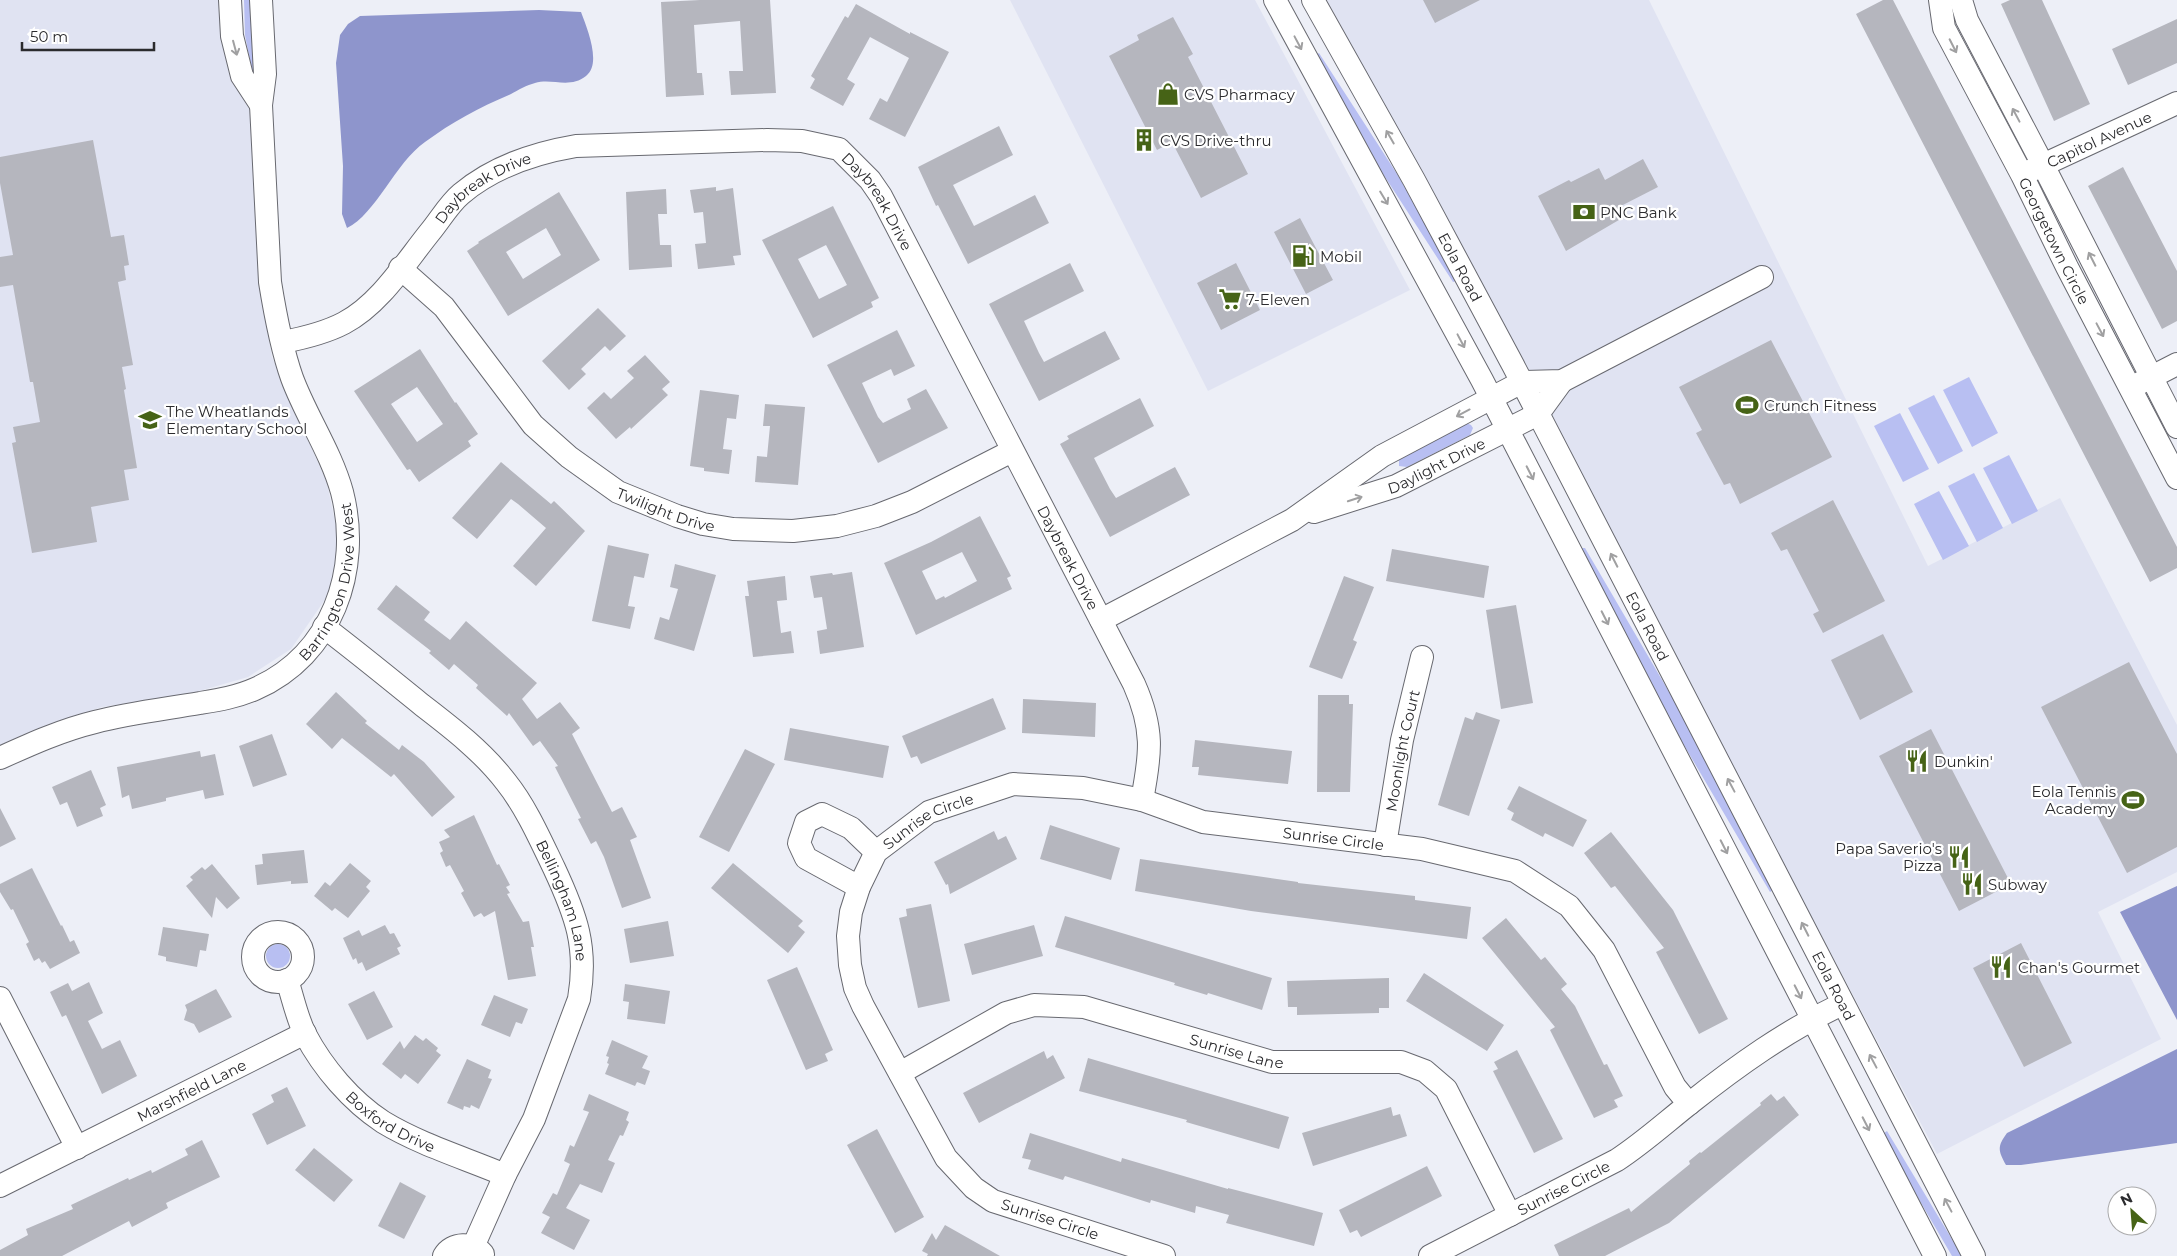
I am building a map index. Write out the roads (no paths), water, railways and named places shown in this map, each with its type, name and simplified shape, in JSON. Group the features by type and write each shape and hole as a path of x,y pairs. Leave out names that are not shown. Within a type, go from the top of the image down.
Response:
{"street":[{"path":"230,0 232,36 242,76 261,105"},
{"name":"Barrington Drive West","path":"0,758 42,739 97,722 228,698 255,689 280,675 300,659 324,627 338,602 347,563 348,532 346,509 335,472 292,377 273,304 270,282 261,105 265,74 261,0"},
{"path":"1275,0 1393,214 1491,398 1935,1256"},
{"name":"Eola Road","path":"1313,0 1414,180 1522,382 1974,1256"},
{"name":"Georgetown Circle","path":"1940,0 1944,28 2022,174 2067,267 2177,478"},
{"name":"Georgetown Circle","path":"1961,0 1967,20 2177,427"},
{"name":"Capitol Avenue","path":"2022,174 2177,103"},
{"name":"Daybreak Drive","path":"282,342 313,336 345,322 374,300 460,194 487,175 517,161 546,151 576,146 767,140 802,141 839,148 870,180 881,196 1134,684 1148,724 1150,758 1142,800"},
{"name":"Twilight Drive","path":"400,268 444,307 533,425 569,457 618,492 647,506 703,524 733,529 793,531 837,526 876,516 912,502 1012,451"},
{"name":"Daylight Drive","path":"1101,620 1292,520 1382,456 1491,398 1522,382 1562,381 1762,277"},
{"path":"2130,388 2153,378 2177,364"},
{"name":"Daylight Drive","path":"1292,520 1396,486 1507,430 1538,414 1562,381"},
{"name":"Bellingham Lane","path":"324,627 441,720 491,763 520,803 548,856 575,916 582,960 579,999 534,1119 505,1175 479,1251 464,1245 454,1247 444,1256"},
{"name":"Moonlight Court","path":"1385,845 1402,740 1422,657"},
{"name":"Sunrise Circle","path":"1159,1255 992,1201 974,1188 946,1158 859,997 850,965 848,936 851,912 859,887 876,852 929,812 1013,784 1083,788 1142,800 1203,822 1422,849 1515,871 1569,906 1604,950 1675,1087 1688,1104"},
{"name":"Sunrise Circle","path":"859,887 806,858 799,842 806,822 822,814 851,828 876,852"},
{"name":"Boxford Drive","path":"287,980 305,1033 325,1065 344,1088 382,1121 442,1150 505,1175"},
{"path":"0,998 77,1148"},
{"name":"Sunrise Circle","path":"1430,1256 1618,1160 1644,1142 1688,1104 1758,1051 1812,1018 1842,1004"},
{"name":"Sunrise Lane","path":"900,1072 1006,1013 1034,1005 1084,1007 1272,1062 1401,1062 1425,1071 1446,1089 1510,1215"},
{"name":"Marshfield Lane","path":"0,1186 305,1033"}],"place":[{"name":"CVS Pharmacy","path":"1168,94"},
{"name":"CVS Drive-thru","path":"1144,140"},
{"name":"PNC Bank","path":"1584,212"},
{"name":"Mobil","path":"1303,256"},
{"name":"7-Eleven","path":"1230,299"},
{"name":"Crunch Fitness","path":"1747,405"},
{"name":"The Wheatlands Elementary School","path":"150,420"},
{"name":"Dunkin'","path":"1917,761"},
{"name":"Eola Tennis Academy","path":"2133,800"},
{"name":"Papa Saverio's Pizza","path":"1959,857"},
{"name":"Subway","path":"1972,884"},
{"name":"Chan's Gourmet","path":"2001,967"}]}
